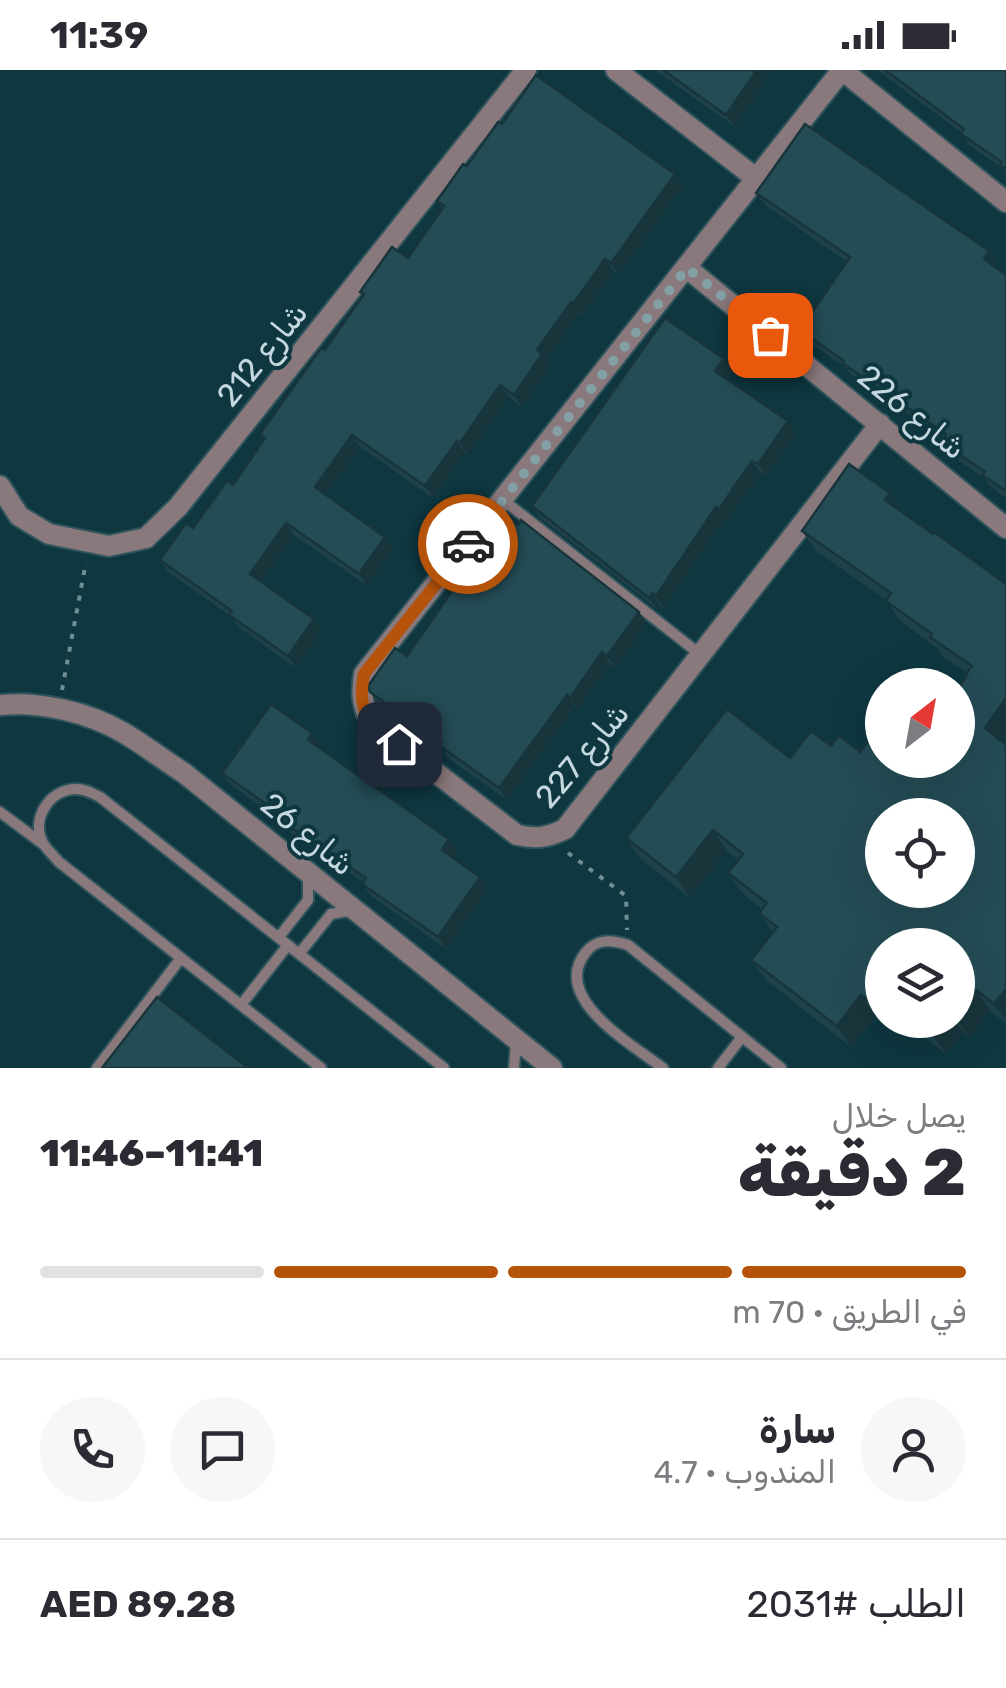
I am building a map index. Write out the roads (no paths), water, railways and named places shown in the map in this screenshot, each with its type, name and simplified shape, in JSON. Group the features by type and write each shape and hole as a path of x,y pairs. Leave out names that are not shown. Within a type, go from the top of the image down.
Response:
{"street":[{"name":"شارع 212","path":"0,486 19,516 49,534 109,546 146,538 178,507 526,70"},
{"path":"616,70 757,178"},
{"path":"842,70 1006,202"},
{"name":"شارع 227","path":"842,70 364,674 361,692 370,722 517,835 549,838 565,829 880,424"},
{"name":"شارع 226","path":"687,268 1006,528"},
{"name":"شارع 26","path":"0,705 21,703 78,714 122,731 184,773 552,1068"}],"lane":[{"path":"502,500 700,656"},
{"path":"44,845 38,830 48,802 72,789 86,790 122,814 444,1068"},
{"path":"0,812 321,1068"},
{"path":"241,1005 308,900 308,873"},
{"path":"299,954 330,914 355,910"},
{"path":"662,1068 591,1012 581,996 575,972 593,944 613,940 628,945 780,1068"},
{"path":"96,1068 181,958"},
{"path":"718,1068 742,1036"},
{"path":"514,1068 516,1040"}]}
